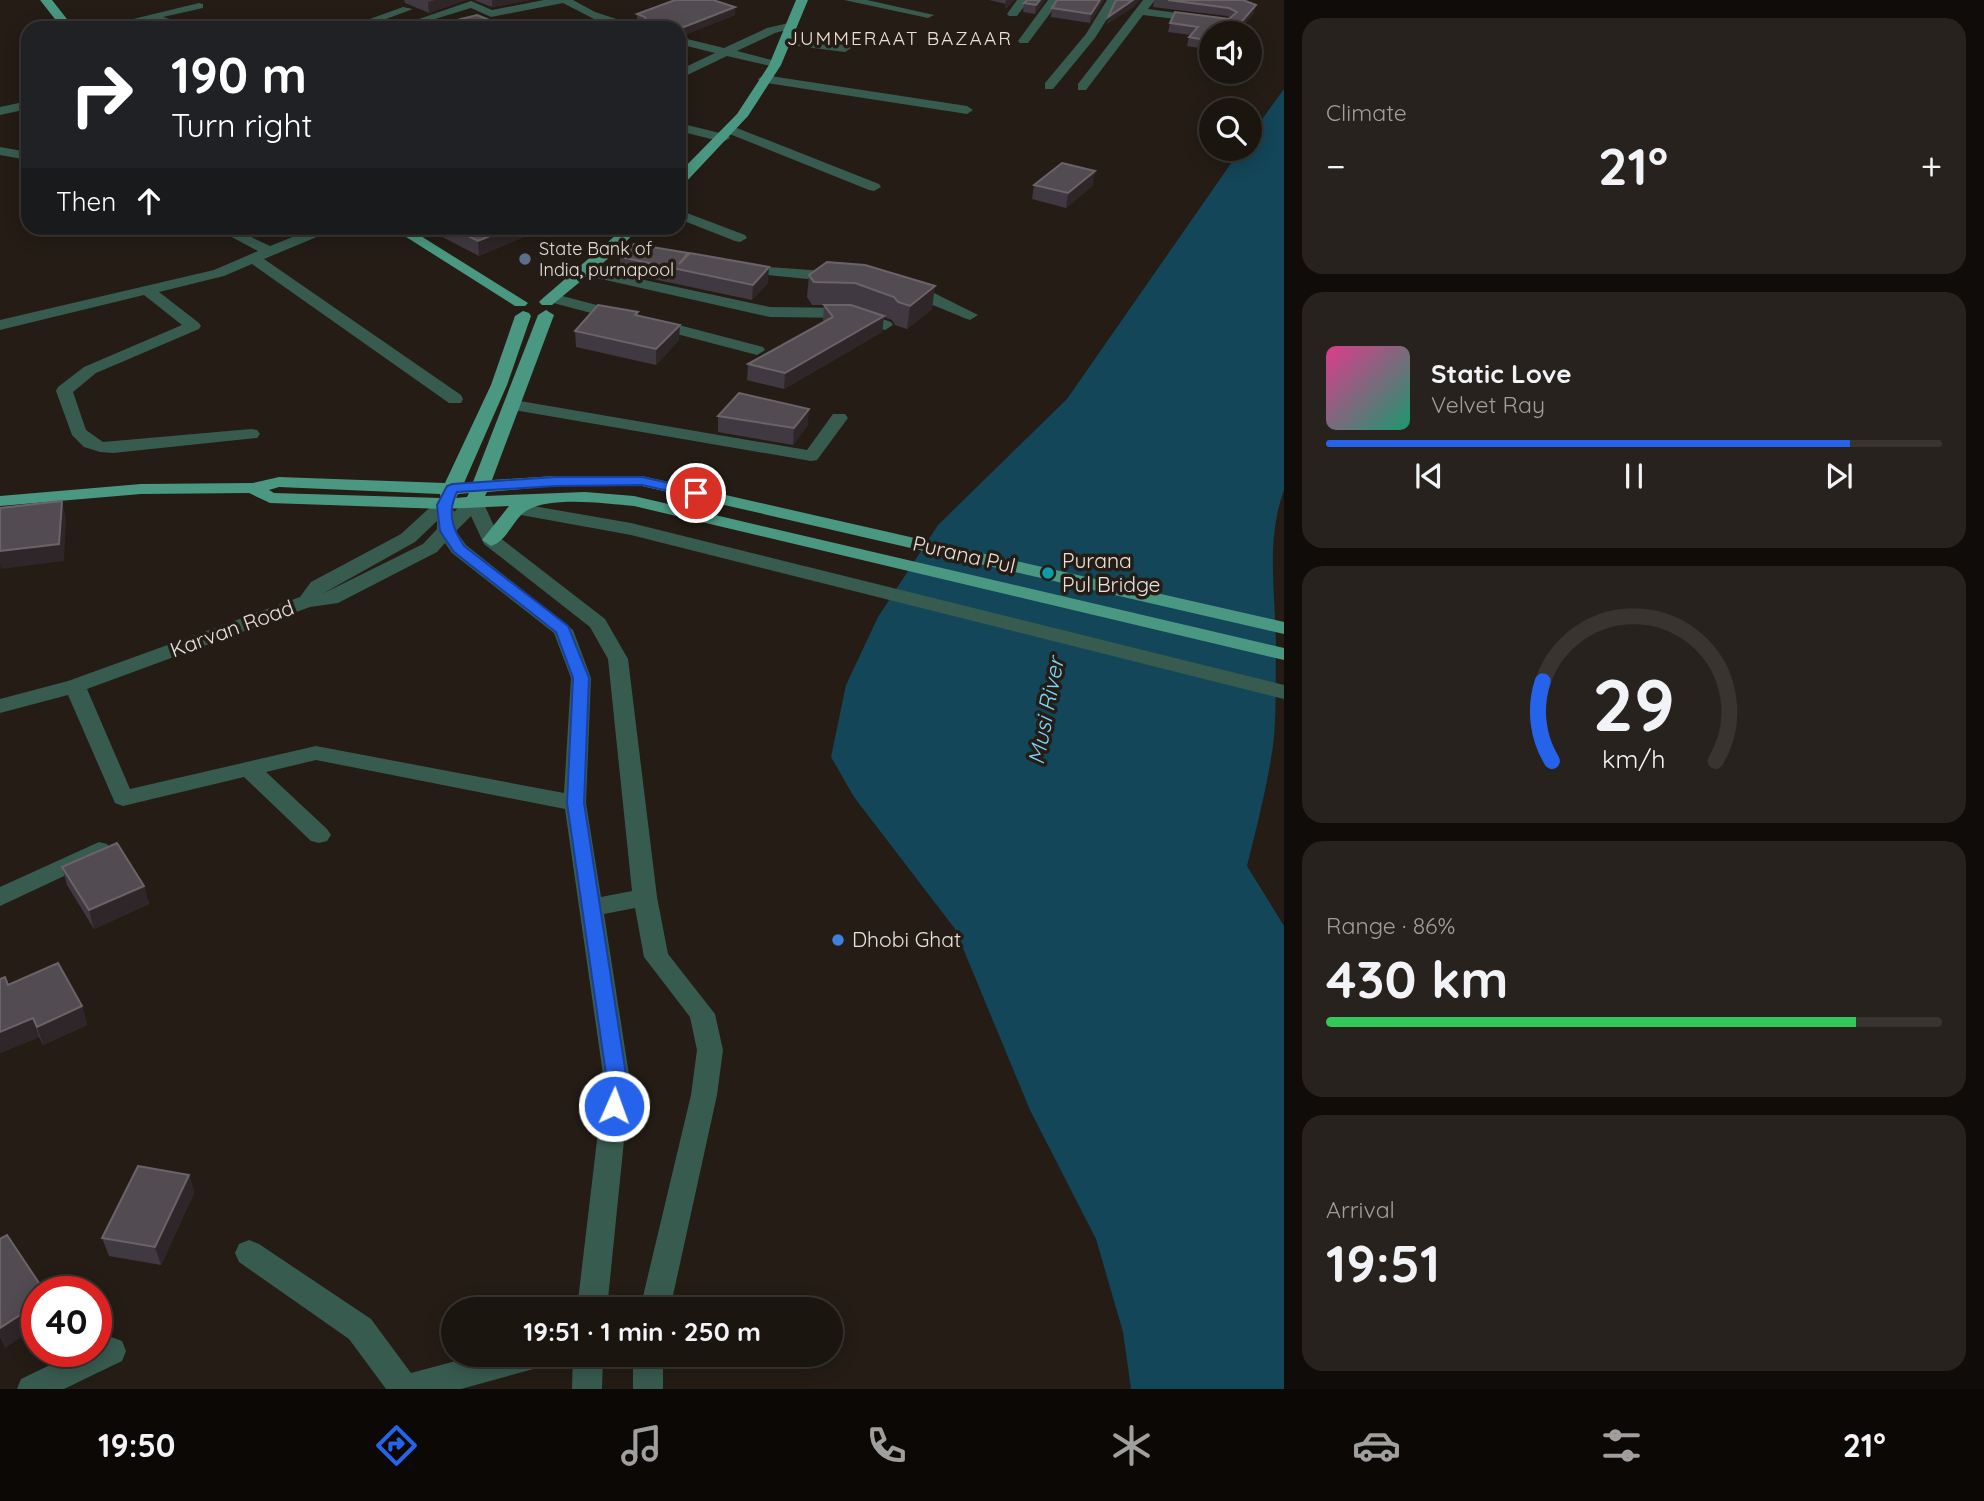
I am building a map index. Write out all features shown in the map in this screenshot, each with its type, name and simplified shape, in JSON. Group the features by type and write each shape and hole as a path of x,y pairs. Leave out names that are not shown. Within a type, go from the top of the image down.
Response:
{"main road":[{"path":"46,0 62,21"},
{"path":"686,174 727,134 775,65 802,0"},
{"path":"410,235 521,309 530,300 548,305"},
{"path":"0,501 141,489 253,488 270,498 477,495 514,405 548,305 625,235"},
{"name":"Karvan Road","path":"448,497 469,456 512,355 521,309"},
{"name":"Purana Pul","path":"477,495 555,481 642,481 1284,628"},
{"name":"Purana Pul","path":"477,495 634,501 1284,654"},
{"path":"491,540 516,509 536,499"}],"street":[{"path":"394,0 422,20 454,12 471,4 491,14 564,0 573,7 615,21"},
{"path":"850,0 928,15"},
{"path":"1013,14 1023,0"},
{"path":"1024,41 1054,0"},
{"path":"1049,86 1091,36 1113,0"},
{"path":"1082,87 1149,0"},
{"path":"135,21 199,6"},
{"path":"372,21 407,9"},
{"path":"1140,11 1214,21"},
{"path":"149,18 163,21"},
{"path":"686,72 771,30 793,25"},
{"path":"785,41 845,48"},
{"path":"686,42 775,65"},
{"path":"764,79 967,110"},
{"path":"0,111 21,106"},
{"path":"686,128 727,134 874,187"},
{"path":"0,151 21,155"},
{"path":"686,217 740,238"},
{"path":"236,235 269,251"},
{"path":"0,325 219,273 309,235"},
{"path":"611,249 667,257"},
{"path":"253,258 455,399"},
{"path":"722,266 852,279"},
{"path":"584,271 770,312 852,313 885,325"},
{"path":"898,286 929,296 970,315"},
{"path":"147,290 193,326 90,370 64,391 81,437 95,448 113,448 251,434"},
{"path":"548,305 757,350"},
{"path":"514,405 811,456 839,418"},
{"path":"307,601 331,599 430,548 477,495"},
{"path":"477,495 491,540 598,623 618,659 645,897 656,957 702,1014 710,1051 704,1095 657,1297"},
{"path":"448,497 447,531 459,549 563,629 581,678 575,803 617,1081 593,1297"},
{"name":"Karvan Road","path":"0,706 75,686 307,601 318,586 408,538 448,497"},
{"path":"516,509 631,529 1284,692"},
{"path":"75,686 123,798 316,753 575,803"},
{"path":"248,768 319,835"},
{"path":"0,897 99,850"},
{"path":"591,908 645,897"},
{"path":"249,1253 360,1328 406,1389 488,1367"},
{"path":"32,1389 78,1367"},
{"path":"587,1389 588,1367"},
{"path":"648,1367 648,1389"}],"water":[{"name":"Musi River","path":"1284,89 1284,490 1278,510 1273,549 1275,722 1268,776 1247,866 1284,926 1284,1389 1131,1389 1123,1332 1096,1239 1030,1110 955,929 854,797 831,757 846,685 878,617 938,525 1067,399 1233,161 1262,161 1262,119"}],"building":[{"path":"675,0 713,0 735,7 686,26 686,21 646,21 645,17 637,14"},
{"path":"1027,0 1040,0 1036,5 1024,3"},
{"path":"1057,0 1100,0 1091,14 1052,8"},
{"path":"1116,0 1133,0 1108,17"},
{"path":"1168,0 1243,0 1256,5 1242,21 1199,21 1199,39 1189,37 1198,27 1170,23 1175,12 1229,19 1237,12 1229,8"},
{"path":"477,15 492,21 453,21"},
{"path":"1062,163 1095,171 1068,193 1034,185"},
{"path":"466,235 493,235 478,241"},
{"path":"634,244 688,253 679,264 690,253 769,267 753,285 620,257"},
{"path":"827,262 865,265 935,286 910,306 898,302 894,297 855,283 814,282 809,275"},
{"path":"598,305 638,312 635,315 680,325 656,349 575,331"},
{"path":"824,305 851,305 884,316 785,373 748,364 833,317"},
{"path":"739,393 809,409 794,428 718,416"},
{"path":"62,501 59,544 0,551 0,508"},
{"path":"117,843 144,886 89,910 62,867"},
{"path":"58,963 82,1006 37,1027 33,1018 0,1032 0,979 5,977 8,985"},
{"path":"138,1166 189,1175 155,1247 102,1238"},
{"path":"7,1235 34,1276 21,1276 21,1314 0,1328 0,1239"}],"place":[{"name":"State Bank of India, purnapool","path":"525,259"},
{"name":"Purana Pul Bridge","path":"1048,573"},
{"name":"Dhobi Ghat","path":"838,940"}],"district":[{"name":"JUMMERAAT BAZAAR","path":"900,38"}],"route":[{"path":"614,1106 617,1081 575,803 581,678 563,629 459,549 447,531 444,505 452,489 555,481 642,481 696,493"}]}
